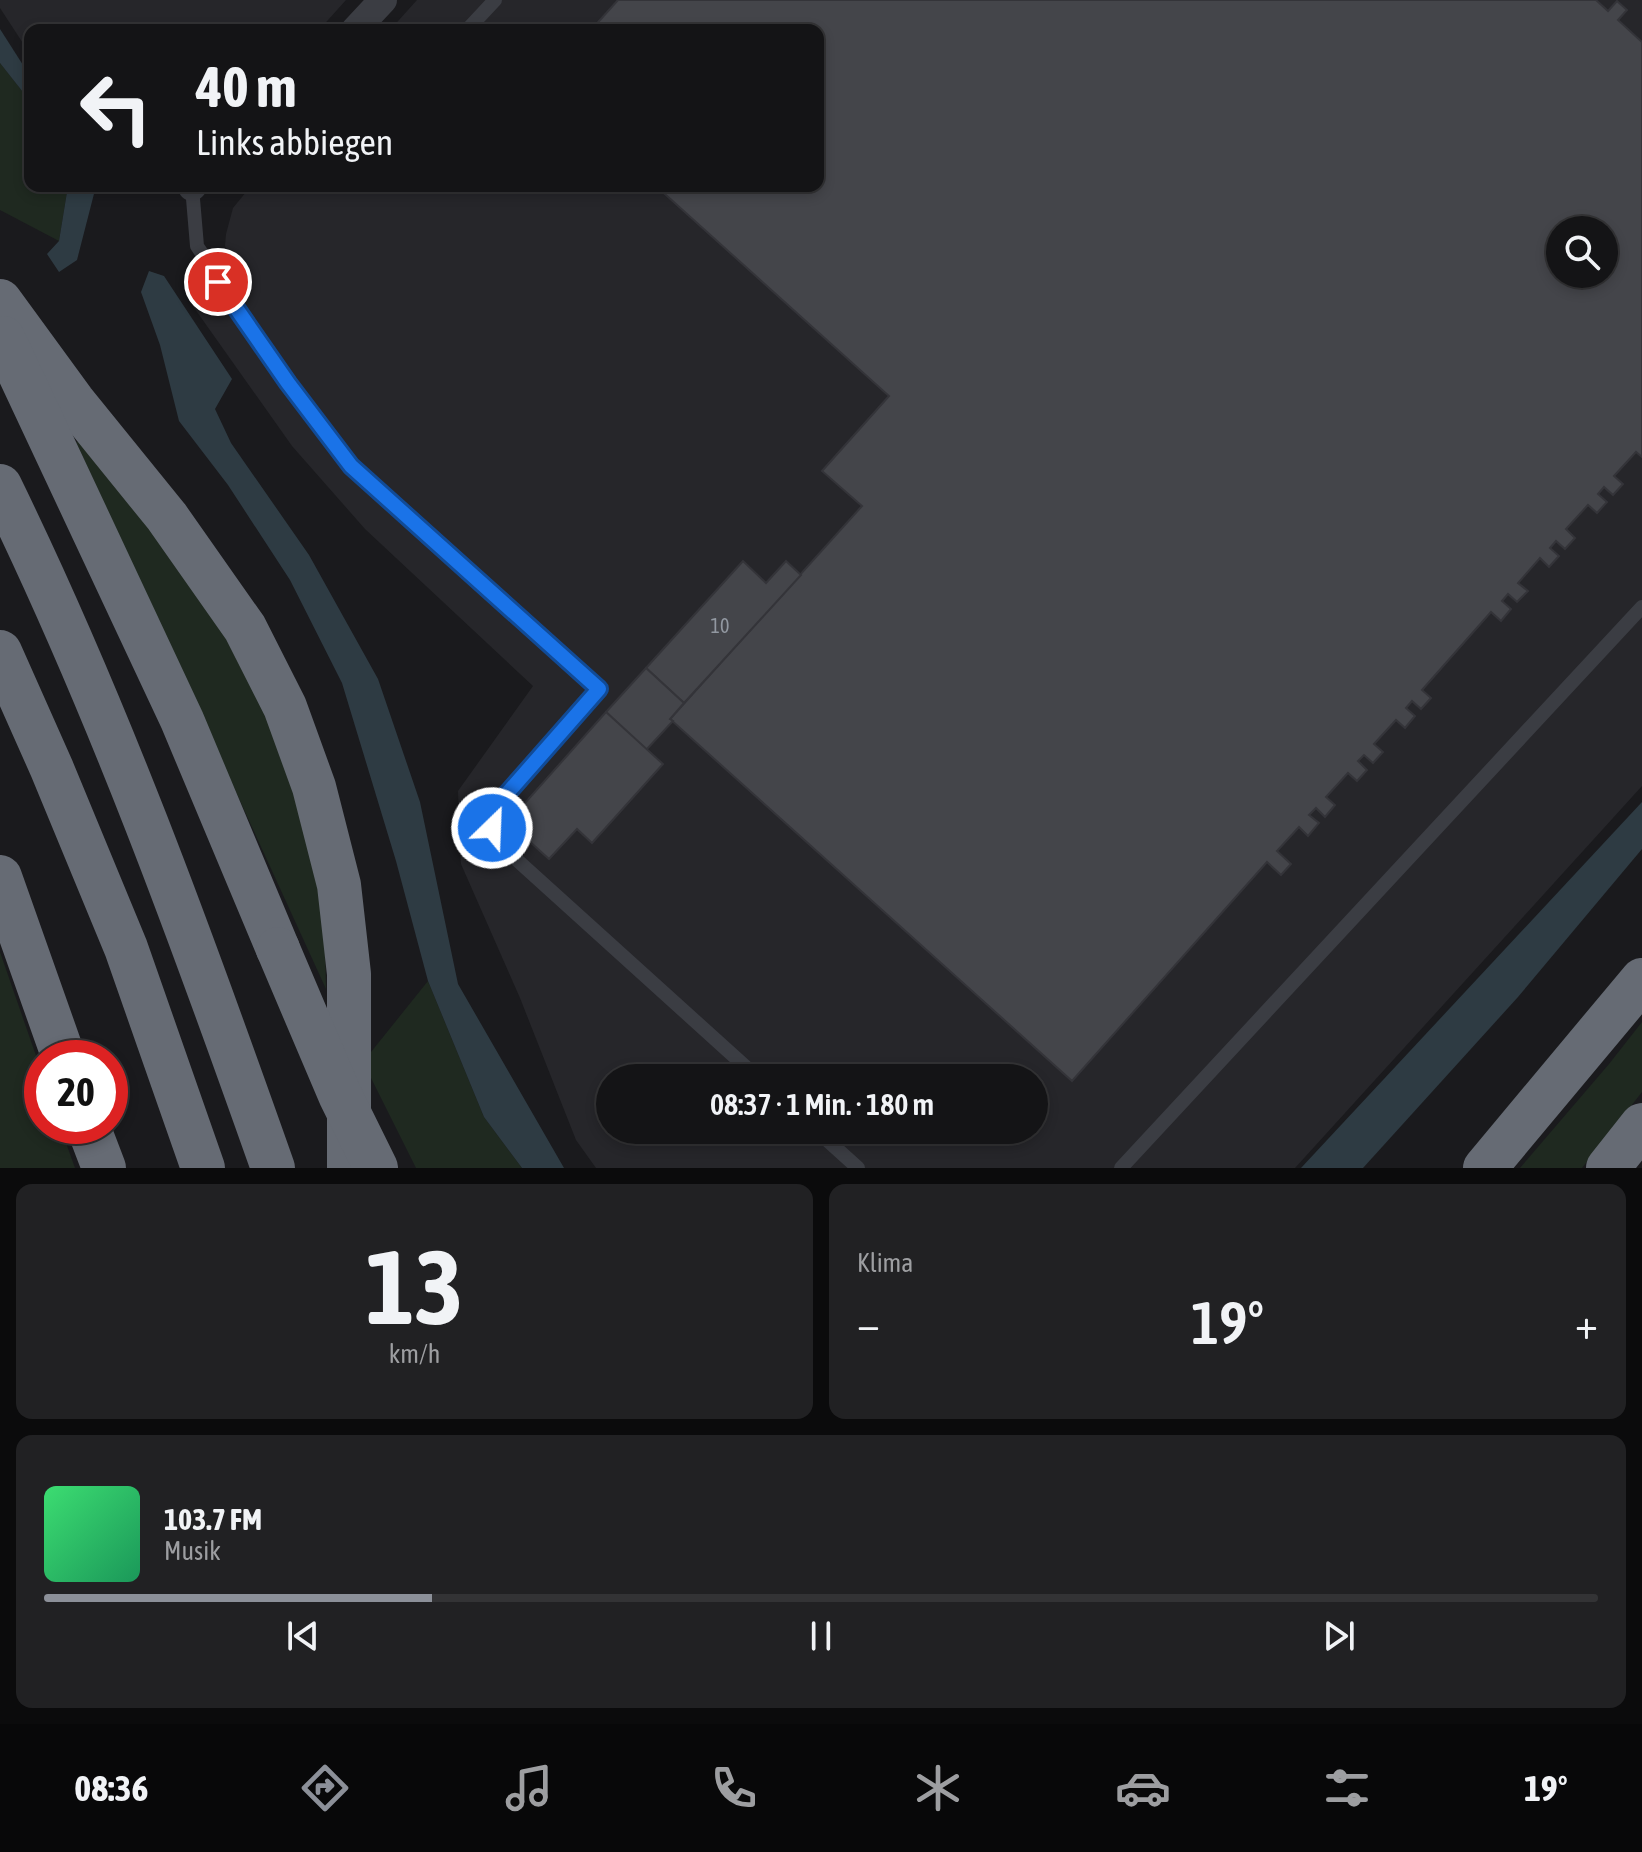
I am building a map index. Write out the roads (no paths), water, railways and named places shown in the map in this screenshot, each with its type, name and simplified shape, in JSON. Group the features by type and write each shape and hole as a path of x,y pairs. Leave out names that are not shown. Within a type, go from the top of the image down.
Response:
{"highway":[{"path":"0,301 73,401 167,517 245,628 285,707 314,787 339,885 349,974 349,1168"},
{"path":"0,331 182,720 340,1095 376,1168"},
{"path":"0,486 115,743 189,928 273,1168"},
{"path":"0,652 126,948 203,1168"},
{"path":"0,877 58,1040"},
{"path":"1485,1168 1642,980"},
{"path":"1608,1168 1642,1125"},
{"path":"94,1144 102,1168"}],"street":[{"path":"361,24 383,0"}],"lane":[{"path":"473,24 495,0"},
{"path":"193,192 197,246 280,371 351,466 599,689 497,805 492,815 496,841 743,1064"},
{"path":"1121,1168 1642,607"},
{"path":"831,1144 858,1168"}]}
